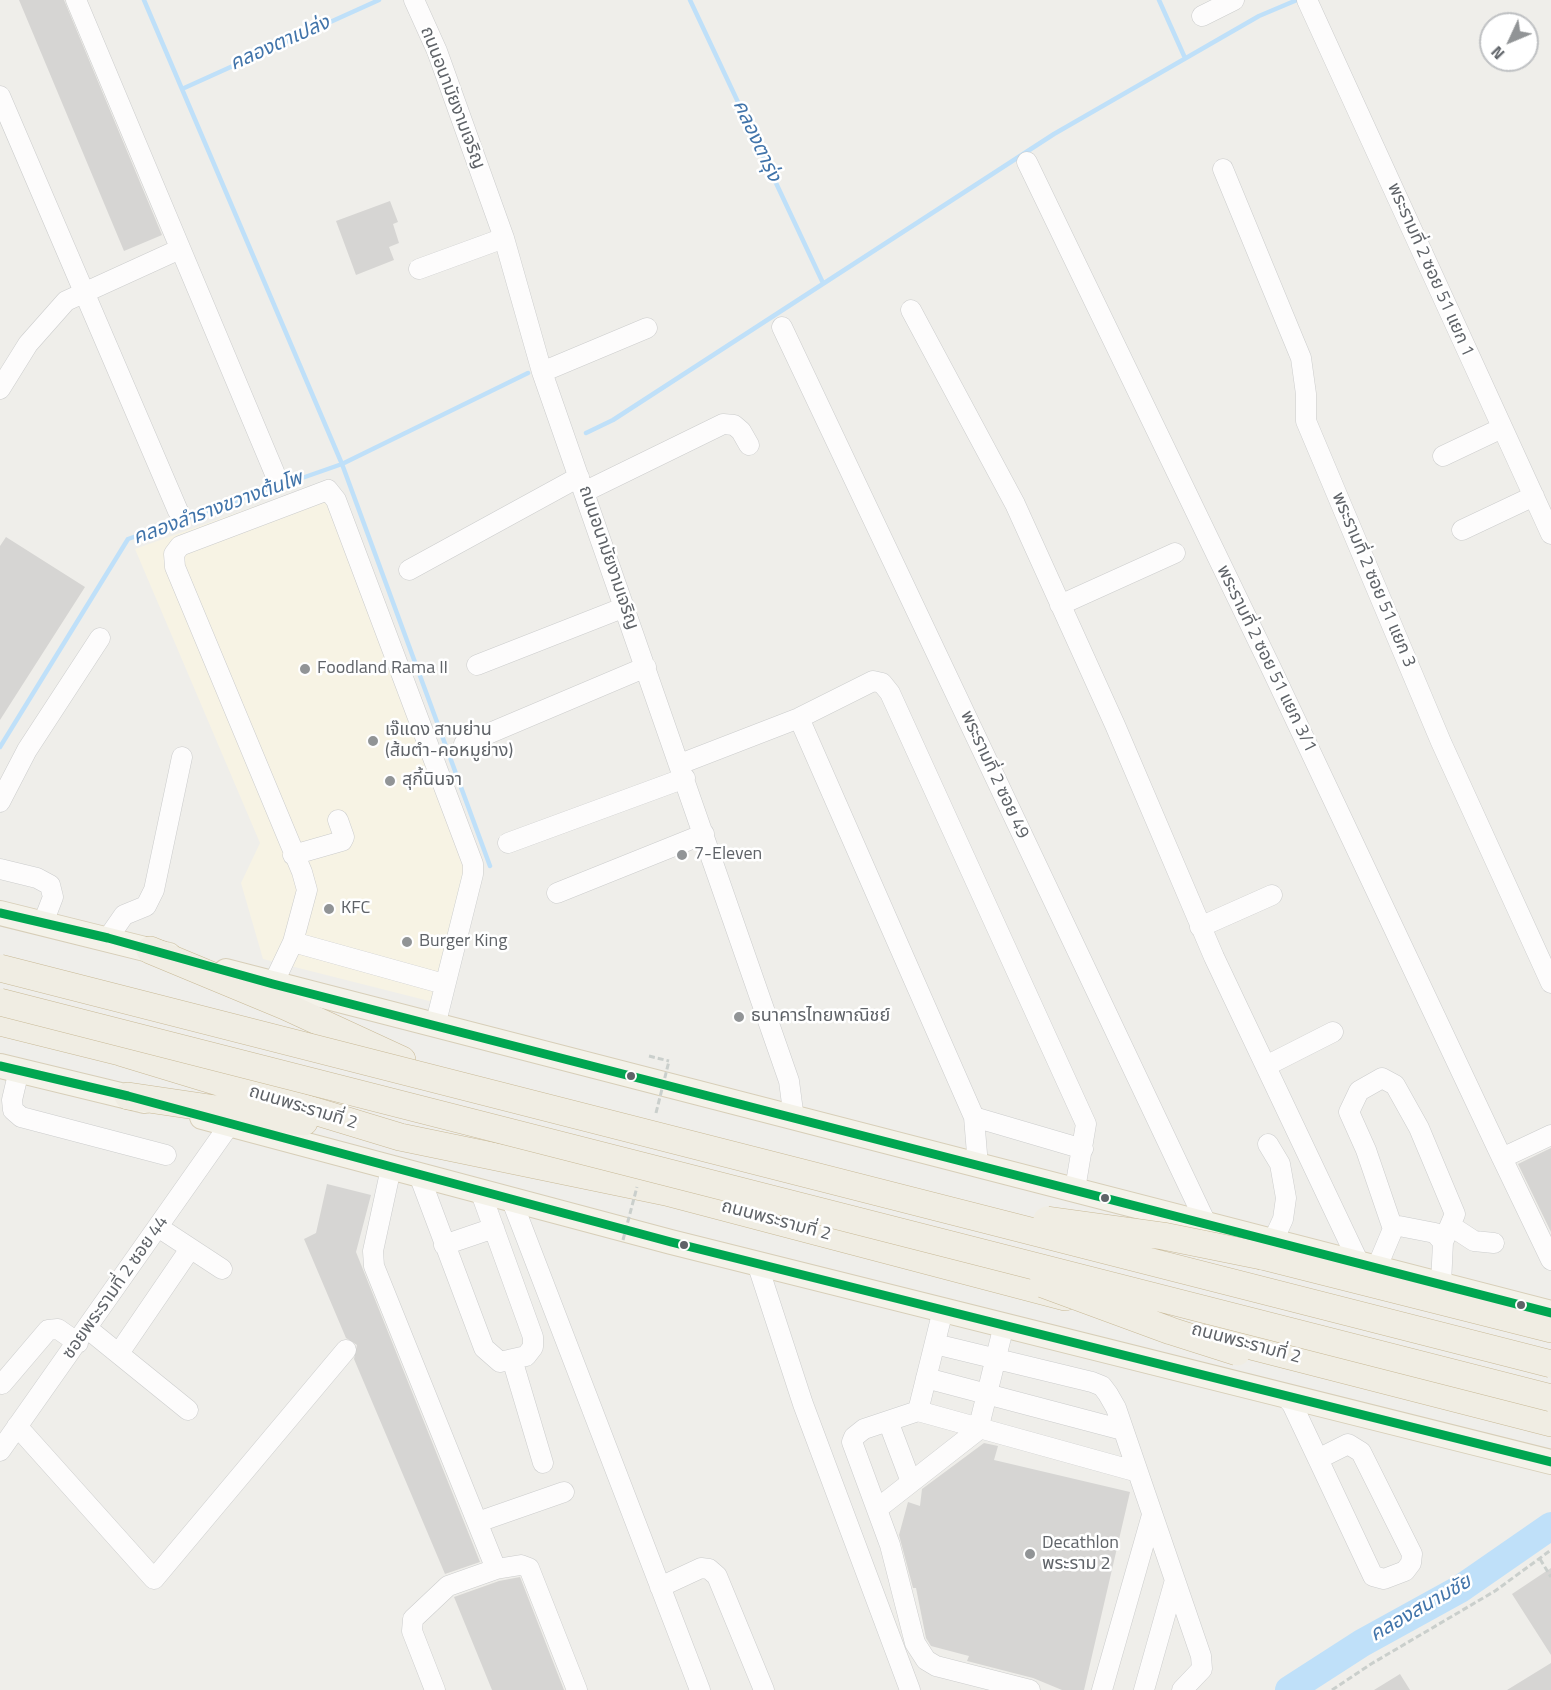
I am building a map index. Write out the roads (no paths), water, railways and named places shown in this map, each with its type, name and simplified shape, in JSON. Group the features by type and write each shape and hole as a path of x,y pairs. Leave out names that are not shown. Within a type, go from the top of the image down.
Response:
{"highway":[{"path":"150,950 285,1006 402,1060 541,1102 1551,1356"},
{"path":"0,967 317,1047 402,1060"},
{"path":"0,967 1551,1364"},
{"path":"0,1002 1551,1398"},
{"name":"ถนนพระรามที่ 2","path":"0,1022 120,1052 400,1137 666,1192 1551,1423"},
{"path":"128,1096 400,1137"},
{"path":"927,1204 1194,1241 1551,1329"},
{"path":"920,1237 1202,1342 1551,1434"}],"main road":[{"path":"0,913 108,938 273,984 1551,1313"},
{"name":"ถนนพระรามที่ 2","path":"9,1068 128,1096 512,1201 1545,1460"}],"street":[{"path":"76,0 275,474"},
{"name":"ถนนอนามัยงามเจริญ","path":"414,0 437,51 504,238 542,372 789,1081 794,1119"},
{"path":"1202,16 1234,0"},
{"name":"พระรามที่ 2 ซอย 51 แยก 1","path":"1308,3 1551,534"},
{"path":"0,96 178,511"},
{"name":"พระรามที่ 2 ซอย 51 แยก 3/1","path":"1027,162 1272,670 1551,1260"},
{"name":"พระรามที่ 2 ซอย 51 แยก 3","path":"1223,169 1301,358 1306,394 1306,421 1441,742 1551,983"},
{"path":"419,269 504,238"},
{"path":"0,389 27,344 66,301 180,249"},
{"path":"911,310 1016,504 1200,927 1266,1066 1368,1265 1393,1229 1399,1226 1494,1243"},
{"name":"พระรามที่ 2 ซอย 49","path":"782,327 1206,1223"},
{"path":"542,372 647,328"},
{"path":"409,570 582,484 723,424 734,425 741,431 749,445"},
{"path":"1443,456 1502,428"},
{"path":"273,984 293,942 307,890 302,872 175,567 174,554 180,546 328,490 336,500 472,858 473,874 435,1026"},
{"path":"1462,530 1533,496"},
{"path":"1060,605 1175,553"},
{"path":"477,665 625,607"},
{"path":"0,802 27,750 100,638"},
{"path":"464,744 646,667"},
{"path":"508,843 682,771 799,718 873,681 882,683 890,693 1086,1124 1075,1190"},
{"path":"799,718 974,1117 978,1166"},
{"path":"108,938 124,915 146,906 154,890 182,757"},
{"path":"293,855 342,841 344,837 338,820"},
{"path":"557,893 704,834"},
{"path":"0,869 38,878 50,885 52,897 43,923"},
{"path":"1200,927 1272,895"},
{"path":"293,942 444,984"},
{"path":"1266,1066 1334,1032"},
{"path":"9,1068 13,1110 21,1117 166,1155"},
{"path":"1393,1229 1366,1150 1349,1112 1359,1091 1372,1081 1382,1078 1395,1085 1419,1128 1455,1214 1447,1234 1441,1284"},
{"path":"974,1117 1083,1149"},
{"name":"ซอยพระรามที่ 2 ซอย 44","path":"0,1451 231,1124"},
{"path":"1502,1158 1551,1135"},
{"path":"1268,1144 1280,1164 1286,1198 1283,1219 1273,1241"},
{"path":"392,1168 373,1251 374,1266 496,1569"},
{"path":"419,1175 484,1348 490,1356 500,1362 526,1356 533,1347 533,1337 481,1193"},
{"path":"512,1201 700,1690"},
{"path":"158,1227 222,1269"},
{"path":"444,1245 494,1228"},
{"path":"119,1353 190,1249"},
{"path":"757,1263 803,1404 910,1690"},
{"path":"918,1411 943,1310"},
{"path":"877,1509 978,1430 1004,1325"},
{"path":"2,1384 48,1330 58,1329 83,1336 119,1353 188,1410"},
{"path":"935,1344 1102,1386 1116,1408 1202,1663 1202,1669 1197,1676 1182,1690"},
{"path":"17,1426 154,1579 346,1350"},
{"path":"512,1359 543,1463"},
{"path":"926,1378 987,1392 1123,1430"},
{"path":"1284,1395 1292,1404 1373,1576 1384,1579 1405,1571 1411,1563 1412,1554 1361,1452 1348,1444 1318,1459"},
{"path":"1030,1690 936,1666 926,1660 915,1643 890,1545 852,1442 864,1429 918,1411 978,1430 1138,1472"},
{"path":"888,1421 911,1482"},
{"path":"478,1522 564,1492"},
{"path":"1102,1690 1152,1515"},
{"path":"435,1690 412,1630 413,1619 448,1586 496,1569 520,1565 529,1568 578,1690"},
{"path":"660,1587 701,1568 709,1569 717,1576 764,1690"},
{"path":"1144,1690 1175,1580"}],"waterway":[{"path":"144,0 342,464 490,866"},
{"name":"คลองตาเปล่ง","path":"182,89 379,0"},
{"name":"คลองตารุ่ง","path":"690,0 823,283"},
{"path":"1159,0 1185,58"},
{"path":"586,433 613,420 1054,134 1259,16 1297,0"},
{"name":"คลองลำรางขวางต้นโพ","path":"0,747 128,539 342,464 528,373"},
{"name":"คลองสนามชัย","path":"1289,1690 1362,1643 1460,1589 1551,1526"}],"place":[{"name":"Foodland Rama II","path":"305,669"},
{"name":"เจ๊แดง สามย่าน (ส้มตำ-คอหมูย่าง)","path":"373,741"},
{"name":"สุกี้นินจา","path":"390,781"},
{"name":"7-Eleven","path":"682,855"},
{"name":"KFC","path":"329,909"},
{"name":"Burger King","path":"407,942"},
{"name":"ธนาคารไทยพาณิชย์","path":"739,1017"},
{"name":"Decathlon พระราม 2","path":"1030,1554"}]}
